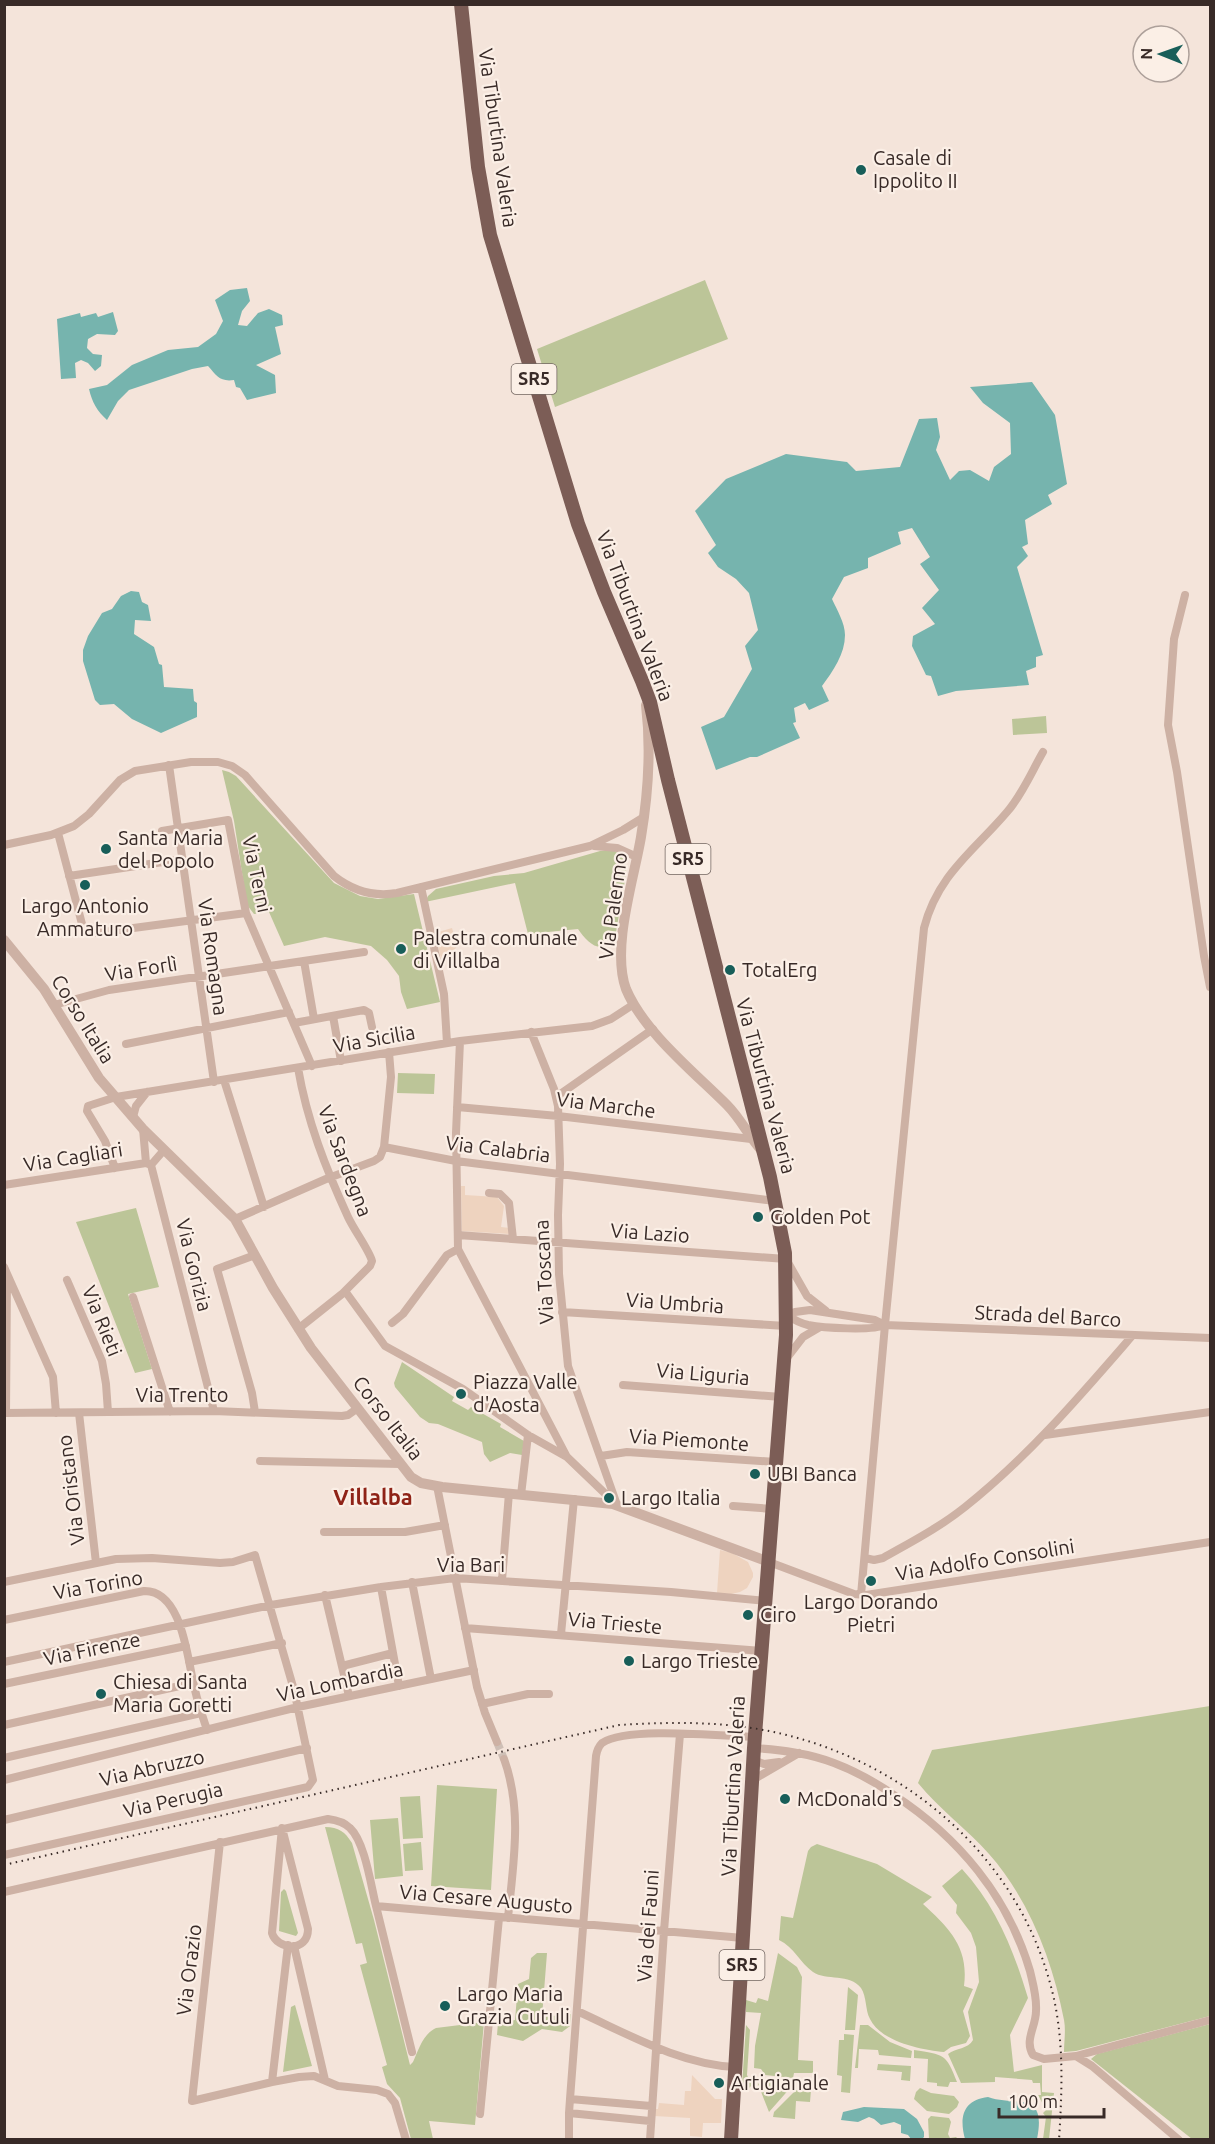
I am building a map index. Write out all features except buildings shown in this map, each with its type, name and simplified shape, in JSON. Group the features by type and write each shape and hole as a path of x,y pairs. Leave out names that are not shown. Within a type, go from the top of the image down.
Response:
{"main road":[{"name":"Via Tiburtina Valeria","path":"461,4 478,167 492,243 579,524 603,592 650,702 775,1201 786,1259 787,1321 770,1562 751,1781 731,2139"}],"street":[{"path":"1185,595 1174,639 1168,725 1210,987"},
{"name":"Via Palermo","path":"638,670 646,710 646,780 644,817 623,934 621,955 623,980 634,1004 653,1029 690,1070 736,1115 763,1153"},
{"path":"861,1595 885,1325 926,924 934,901 949,875 1009,810 1043,752"},
{"path":"4,845 58,833 74,826 86,817 127,775 142,769 218,762 237,768 253,782 331,873 352,888 367,893 383,895 421,887 590,846 624,830 644,817"},
{"name":"Via Romagna","path":"169,765 214,1082"},
{"path":"646,780 668,780"},
{"name":"Via Terni","path":"179,828 228,820 246,913 312,1066"},
{"path":"162,831 179,828"},
{"path":"624,830 640,842"},
{"path":"58,833 83,927 88,932 96,933 246,913"},
{"path":"590,846 617,848 637,857"},
{"path":"69,876 183,859"},
{"path":"421,887 444,994 447,1043"},
{"name":"Corso Italia","path":"4,940 31,972 54,1005 90,1066 143,1129 235,1219 311,1348 400,1464 416,1481 436,1486 574,1499 617,1506 770,1562"},
{"name":"Via Forlì","path":"54,1005 109,990 364,951"},
{"path":"304,961 314,1019"},
{"name":"Via Sicilia","path":"115,1168 105,1141 87,1109 90,1105 116,1097 389,1052 596,1025 611,1019 634,1004"},
{"path":"294,1023 366,1010 370,1015 372,1027"},
{"path":"126,1044 290,1012"},
{"path":"333,1016 341,1061"},
{"path":"556,1097 653,1029"},
{"name":"Via Toscana","path":"531,1032 556,1097 560,1173 558,1243 568,1370 601,1456 617,1506"},
{"path":"460,1041 456,1161 458,1249 567,1458"},
{"path":"235,1219 330,1177 376,1160 381,1155 384,1147 391,1083 389,1052"},
{"name":"Via Sardegna","path":"298,1068 307,1114 330,1177 354,1230 372,1262 345,1291"},
{"path":"224,1080 264,1207"},
{"path":"133,1117 136,1106 147,1092"},
{"path":"728,1106 738,1104 748,1095"},
{"name":"Via Palermo","path":"728,1106 753,1114"},
{"name":"Via Marche","path":"457,1107 558,1116 751,1139"},
{"path":"736,1115 743,1117 753,1114"},
{"name":"Via Gorizia","path":"143,1129 149,1164 214,1411"},
{"name":"Via Calabria","path":"384,1147 456,1161 775,1201"},
{"path":"149,1164 164,1150"},
{"name":"Via Cagliari","path":"4,1185 149,1164"},
{"path":"489,1193 500,1194 509,1203 513,1239"},
{"name":"Via Lazio","path":"458,1236 786,1259"},
{"path":"392,1323 403,1314 447,1255 458,1249"},
{"path":"255,1255 217,1269 252,1393 255,1412"},
{"path":"786,1259 807,1296 832,1315"},
{"path":"5,1413 6,1270"},
{"path":"6,1270 51,1370 55,1385 56,1413"},
{"name":"Via Rieti","path":"67,1280 102,1361 108,1412"},
{"path":"298,1329 345,1291 386,1346 469,1392 528,1435 567,1458 617,1506"},
{"path":"133,1297 170,1412"},
{"name":"Strada del Barco","path":"787,1321 805,1310 875,1320 885,1325 1210,1338"},
{"name":"Via Umbria","path":"562,1312 787,1321"},
{"name":"Strada del Barco","path":"787,1321 820,1327 875,1329 885,1325"},
{"path":"783,1368 798,1342 808,1333 820,1327"},
{"path":"865,1558 874,1560 883,1558 956,1514 1045,1435 1132,1336"},
{"name":"Via Liguria","path":"623,1384 781,1397"},
{"name":"Via Trento","path":"5,1413 214,1411 342,1416 358,1408"},
{"path":"1045,1435 1210,1412"},
{"name":"Via Oristano","path":"79,1413 96,1563"},
{"path":"502,1580 515,1494 528,1435"},
{"name":"Via Piemonte","path":"601,1456 627,1452 776,1462"},
{"path":"260,1461 400,1464"},
{"path":"436,1486 482,1704 497,1742"},
{"path":"561,1634 574,1499"},
{"path":"733,1506 773,1509"},
{"path":"324,1532 405,1532 445,1526"},
{"name":"Via Adolfo Consolini","path":"770,1562 861,1595 1210,1542"},
{"name":"Via Perugia","path":"4,1855 308,1787 313,1783 282,1642 255,1555 233,1562 220,1563 152,1558 116,1559 96,1563"},
{"path":"4,1582 96,1563"},
{"name":"Via Bari","path":"4,1662 271,1605 412,1582 455,1578 566,1584 766,1601"},
{"path":"412,1582 431,1679"},
{"path":"381,1587 399,1686"},
{"name":"Via Torino","path":"4,1620 148,1590 163,1597 180,1626 207,1730"},
{"path":"325,1595 349,1696"},
{"name":"Via Trieste","path":"465,1628 762,1651"},
{"path":"189,1662 282,1642"},
{"name":"Via Firenze","path":"4,1684 186,1646"},
{"path":"342,1666 393,1653"},
{"name":"Via Lombardia","path":"4,1780 298,1707 474,1670"},
{"path":"4,1725 193,1683"},
{"path":"482,1704 528,1694 549,1694"},
{"path":"4,1758 201,1713"},
{"path":"569,2139 570,2099 596,1756 599,1746 606,1741 630,1736 680,1734 754,1748 799,1753 842,1766 873,1781 913,1808 955,1844 996,1894 1023,1950 1034,1987 1036,2018 1029,2041 1031,2053 1035,2056 1044,2060 1076,2056 1210,2020"},
{"name":"Via dei Fauni","path":"650,2139 680,1734"},
{"name":"Via Abruzzo","path":"4,1820 307,1748"},
{"path":"754,1748 766,1764 785,1761"},
{"path":"751,1781 799,1753"},
{"path":"480,2114 516,1815 512,1787 504,1759"},
{"name":"Via Cesare Augusto","path":"4,1892 328,1819 348,1826 353,1832 361,1848 376,1906 743,1938"},
{"path":"282,1828 308,1933 303,1944 291,1946 276,1940 272,1933 282,1828"},
{"name":"Via Orazio","path":"220,1842 192,2101 272,2082"},
{"path":"277,1880 286,1878 296,1882"},
{"path":"376,1906 412,2052"},
{"path":"291,1946 325,2080"},
{"path":"291,1946 272,2082 307,2076 338,2086 378,2090 388,2094 395,2103 405,2139"},
{"path":"577,2011 656,2046 705,2064 735,2067"},
{"path":"1076,2056 1092,2066 1179,2139"},
{"path":"570,2099 651,2106"},
{"path":"569,2114 650,2121"}],"green space":[{"path":"705,280 728,339 555,407 537,349"},
{"path":"1046,716 1047,733 1013,735 1012,719"},
{"path":"222,770 236,776 334,883 360,896 378,899 414,894 440,1002 407,1009 401,992 399,976 387,960 371,946 325,937 284,946 269,912 254,914 247,905 234,821"},
{"path":"613,850 624,860 626,874 615,938 605,946 595,946 590,943 578,929 528,934 515,883 425,902 436,889 494,876 524,873 600,851"},
{"path":"398,1073 435,1074 434,1094 397,1093"},
{"path":"136,1208 159,1287 128,1294 152,1369 135,1373 76,1222"},
{"path":"402,1362 454,1397 452,1401 468,1410 471,1407 501,1424 500,1427 524,1441 522,1455 510,1453 490,1462 484,1454 482,1442 438,1424 429,1423 420,1417 395,1387 394,1383"},
{"path":"1210,1706 1210,2016 1076,2051 1064,2052 1065,2024 1059,1998 1046,1954 1027,1911 1016,1891 989,1854 918,1783 932,1750"},
{"path":"437,1785 497,1789 491,1890 431,1886"},
{"path":"420,1796 423,1838 403,1839 400,1797"},
{"path":"398,1818 403,1876 375,1879 370,1820"},
{"path":"325,1827 341,1831 352,1843 374,1920 410,2065 425,2038 436,2028 484,2022 475,2125 429,2121 433,2139 411,2139 400,2098 387,2084 382,2067 387,2065 360,1965 367,1963 362,1943 356,1944"},
{"path":"421,1842 423,1870 405,1871 403,1844"},
{"path":"817,1844 877,1864 932,1897 923,1904 941,1921 955,1939 963,1960 964,1986 973,1989 963,2011 970,2036 966,2043 951,2047 944,2052 914,2047 892,2039 875,2027 867,2012 863,1992 856,1983 851,1980 818,1975 779,1940 781,1916 793,1918 808,1851"},
{"path":"962,1869 985,1898 994,1914 1023,1980 1028,1998 1010,2035 1014,2072 1042,2065 1042,2092 1054,2093 1049,2139 1043,2139 1046,2117 1043,2113 1046,2110 1038,2095 1041,2095 1040,2083 1033,2083 1032,2080 995,2077 995,2082 961,2083 948,2054 968,2045 973,2040 968,2012 979,1982 976,1947 971,1933 956,1913 957,1905 942,1886"},
{"path":"284,1889 298,1933 296,1936 279,1931 281,1892"},
{"path":"537,1953 547,1953 542,2017 571,2014 570,2026 562,2032 542,2029 523,2041 497,2035 498,2023 515,2020 518,1984 529,1979 531,1958"},
{"path":"778,1953 797,1967 802,1977 798,2060 813,2061 813,2073 794,2073 793,2078 765,2075 761,2069 754,2068 761,2013 746,2012 746,2000 756,2003 758,1998 768,2001"},
{"path":"848,1987 858,1995 855,2030 845,2030"},
{"path":"295,2005 312,2066 283,2072 291,2007"},
{"path":"1210,2024 1210,2139 1192,2139 1091,2059 1097,2054"},
{"path":"746,2025 750,2030 747,2075 752,2085 749,2088 742,2086"},
{"path":"860,2025 868,2025 890,2042 912,2051 911,2058 879,2055 878,2050 859,2049 858,2068 855,2068"},
{"path":"844,2034 854,2035 850,2093 841,2092 842,2076 837,2075 839,2040 844,2040"},
{"path":"914,2050 943,2057 950,2065 957,2082 950,2082 948,2087 927,2082 928,2059 914,2058"},
{"path":"878,2064 911,2066 910,2081 901,2080 902,2072 877,2070"},
{"path":"765,2079 793,2083 769,2112 758,2084"},
{"path":"920,2088 931,2093 954,2096 959,2102 957,2107 949,2114 927,2111 914,2099"},
{"path":"796,2090 811,2090 810,2102 796,2101 795,2119 773,2117 774,2112"},
{"path":"931,2116 949,2118 951,2122 948,2134 950,2138 958,2139 929,2139 928,2119"}],"shaded area":[{"path":"452,928 457,946 443,967 435,933"},
{"path":"461,1186 465,1186 465,1195 497,1197 504,1206 501,1227 511,1228 512,1234 462,1231"},
{"path":"720,1550 732,1553 748,1562 753,1577 747,1588 727,1595 717,1593"},
{"path":"692,2075 715,2099 722,2099 721,2123 703,2123 702,2137 690,2136 690,2118 654,2116 654,2109 658,2109 659,2103 684,2105 685,2091 691,2091"}],"water":[{"path":"247,288 250,301 242,311 238,325 247,326 258,313 269,309 282,315 283,325 275,327 281,354 256,365 275,375 276,393 247,400 240,388 236,387 234,380 222,379 208,366 129,390 118,401 107,420 100,413 89,389 107,385 132,365 168,350 198,347 216,334 223,321 215,300 230,290"},
{"path":"113,312 118,331 115,335 97,334 88,339 87,348 93,354 102,355 101,366 95,371 88,363 81,360 75,363 76,378 61,379 57,319 80,313 81,317 96,313 98,317"},
{"path":"1032,382 1055,415 1067,484 1048,495 1052,504 1025,520 1028,544 1022,547 1028,556 1017,567 1043,655 1036,657 1036,667 1026,671 1029,685 956,691 938,696 931,676 926,675 912,646 913,636 935,624 922,608 939,590 920,564 930,557 912,528 898,532 901,544 868,558 868,568 844,577 832,599 844,626 843,649 822,686 829,701 809,710 805,703 794,708 796,722 793,723 800,738 757,757 750,757 716,770 701,727 724,717 752,669 745,646 758,630 749,593 736,579 718,567 708,553 716,545 695,511 726,479 786,454 847,462 856,471 900,467 919,419 937,418 940,437 936,450 950,480 959,471 970,470 989,481 994,467 1011,454 1010,423 983,403 970,387"},
{"path":"131,591 139,592 142,602 148,605 151,621 135,620 134,634 154,647 159,664 162,665 164,687 193,689 194,701 197,703 197,717 161,733 132,719 114,704 100,705 95,700 83,661 83,650 88,636 102,613 112,609 121,596"},
{"path":"988,2097 1033,2106 1038,2113 1037,2139 965,2139 963,2117 965,2111 973,2102"},
{"path":"864,2107 904,2109 917,2119 924,2132 924,2137 911,2139 908,2135 901,2133 901,2125 894,2122 881,2125 869,2117 858,2122 841,2120 843,2112"}],"tunnel":[{"path":"497,1742 504,1759"}],"railway":[{"path":"4,1865 619,1725 694,1723 732,1725 769,1731 819,1745 867,1765 911,1791 951,1823 986,1860 1016,1902 1038,1948 1054,1999 1061,2051 1059,2140"}],"place":[{"name":"Casale di Ippolito II","path":"861,170"},
{"name":"Santa Maria del Popolo","path":"106,849"},
{"name":"Largo Antonio Ammaturo","path":"85,885"},
{"name":"Palestra comunale di Villalba","path":"401,949"},
{"name":"TotalErg","path":"730,970"},
{"name":"Golden Pot","path":"758,1217"},
{"name":"Piazza Valle d'Aosta","path":"461,1394"},
{"name":"UBI Banca","path":"755,1474"},
{"name":"Largo Italia","path":"609,1498"},
{"name":"Largo Dorando Pietri","path":"871,1581"},
{"name":"Ciro","path":"748,1615"},
{"name":"Largo Trieste","path":"629,1661"},
{"name":"Chiesa di Santa Maria Goretti","path":"101,1694"},
{"name":"McDonald's","path":"785,1799"},
{"name":"Largo Maria Grazia Cutuli","path":"445,2006"},
{"name":"Artigianale","path":"719,2083"}],"district":[{"name":"Villalba","path":"373,1497"}]}
